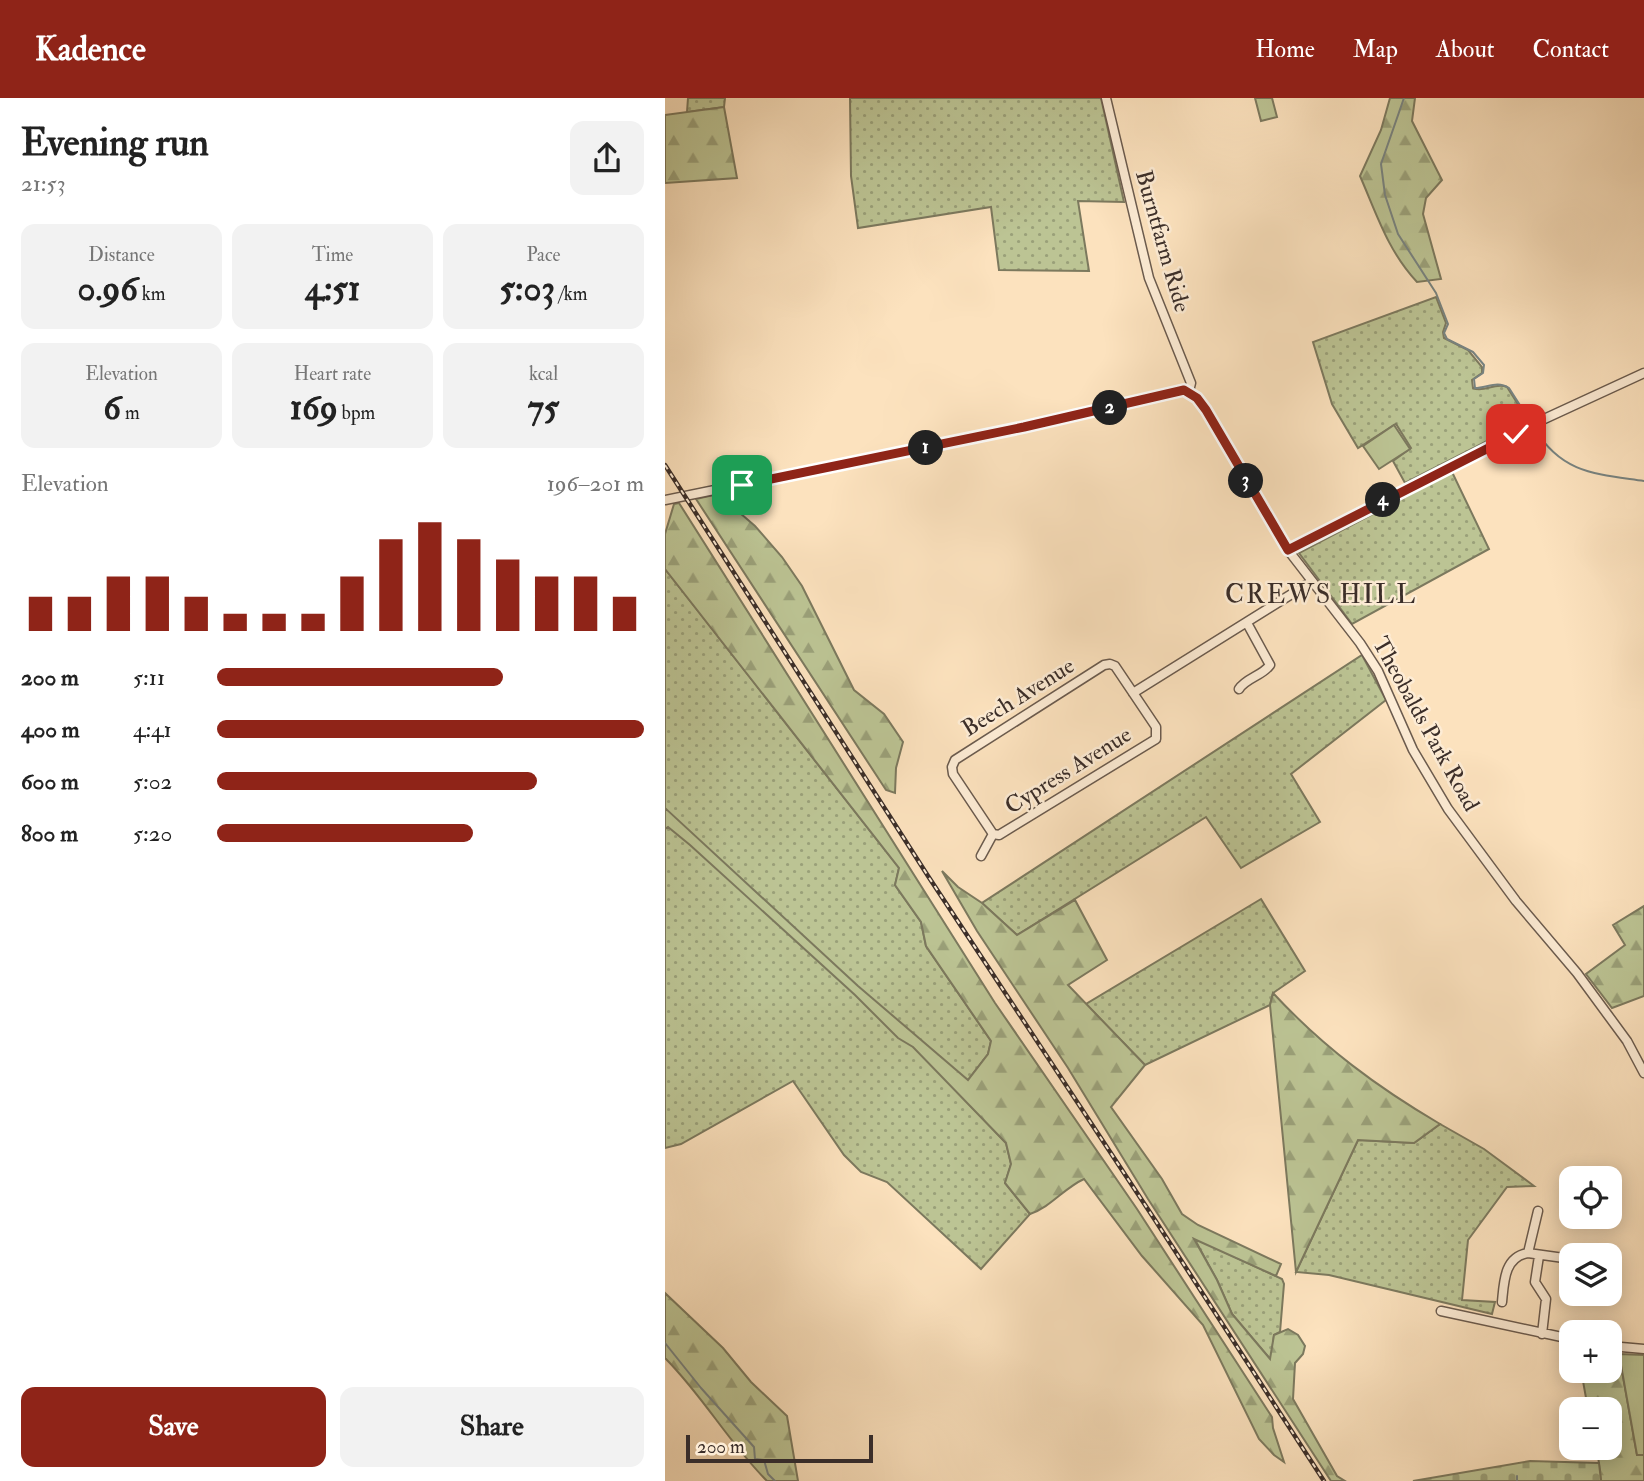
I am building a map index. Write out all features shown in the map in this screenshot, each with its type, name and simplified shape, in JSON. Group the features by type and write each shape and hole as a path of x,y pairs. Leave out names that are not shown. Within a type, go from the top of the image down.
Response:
{"street":[{"name":"Burntfarm Ride","path":"1106,98 1149,278 1191,383 1186,391"},
{"path":"1288,550 1542,420 1644,373"},
{"path":"665,500 1186,391"},
{"name":"Theobalds Park Road","path":"1186,391 1197,398 1206,410 1288,550 1360,643 1378,671 1413,750 1448,809 1516,901 1577,973 1627,1041 1644,1073"},
{"path":"1133,693 1311,582"},
{"path":"1247,623 1270,665 1279,673"},
{"name":"Beech Avenue","path":"993,834 953,774 955,760 1104,665 1115,666 1133,693"},
{"path":"1239,689 1270,665"},
{"name":"Cypress Avenue","path":"993,834 999,835 1156,739 1157,733 1133,693"},
{"path":"981,856 993,834"},
{"path":"1528,1253 1538,1211"},
{"path":"1502,1302 1507,1270 1515,1257 1528,1253 1559,1258"},
{"path":"1539,1256 1535,1282 1546,1299 1542,1334"},
{"path":"1441,1311 1559,1337"},
{"path":"1622,1347 1644,1349"}],"green space":[{"path":"688,98 725,98 724,107 687,112"},
{"path":"850,98 1101,98 1124,202 1078,201 1089,271 999,270 991,207 858,228 851,176"},
{"path":"1255,98 1272,98 1277,117 1261,121"},
{"path":"1390,98 1415,98 1412,121 1442,180 1426,198 1423,214 1441,279 1417,282 1407,270 1384,232 1360,176 1381,130"},
{"path":"724,107 737,178 665,183 665,115"},
{"path":"1436,297 1446,323 1444,338 1468,350 1482,367 1482,373 1472,380 1473,388 1507,387 1528,420 1405,483 1393,461 1411,448 1396,424 1358,448 1332,404 1313,342"},
{"path":"1394,425 1410,449 1379,469 1363,446"},
{"path":"1452,472 1489,549 1352,624 1299,553"},
{"path":"718,494 755,526 782,557 802,586 854,690 884,714 903,742 896,768 895,793 886,790 696,499"},
{"path":"679,503 995,1003 1137,1209 1272,1417 1284,1462 1259,1439 1203,1325 1142,1256 1084,1179 1030,1214 1005,1183 1011,1164 1006,1143 913,1047 898,1038 855,995 690,845 668,827 665,829 665,808 858,986 968,1080 988,1054 991,1041 926,946 921,922 895,885 899,868 665,569 665,534 674,504"},
{"path":"665,569 899,868 895,885 921,922 926,946 991,1041 988,1054 958,1093 1006,1143 1011,1164 1005,1183 1030,1214 981,1269 887,1182 861,1172 844,1155 793,1081 681,1144 665,1148"},
{"path":"1362,655 1386,700 1291,774 1320,822 1241,868 1206,817 1017,935 982,903"},
{"path":"942,871 1017,935 1075,900 1107,960 1068,985 1145,1065 1111,1107 1162,1179 1182,1214 1198,1225 1281,1264 1276,1276 1194,1239 1232,1314 1270,1359 1274,1335 1288,1329 1298,1335 1305,1346 1303,1354 1295,1363 1293,1399 1337,1476 1345,1481 1331,1481 1148,1199 1068,1068 977,931"},
{"path":"1261,899 1305,971 1273,993 1270,1005 1145,1065 1086,1004"},
{"path":"1644,906 1644,996 1612,1008 1586,974 1625,945 1613,925"},
{"path":"1273,993 1311,1031 1352,1065 1394,1096 1440,1124 1414,1143 1358,1140 1296,1272 1270,1005"},
{"path":"1440,1124 1484,1149 1534,1186 1507,1187 1468,1240 1462,1300 1495,1302 1492,1314 1329,1275 1296,1272 1358,1140 1414,1143"},
{"path":"1194,1238 1282,1279 1284,1284 1280,1332 1274,1335 1271,1360 1232,1314"},
{"path":"665,1293 723,1348 751,1382 787,1416 798,1481 767,1481 665,1358"},
{"path":"1622,1354 1644,1355 1644,1455 1637,1455 1622,1371"},
{"path":"1622,1371 1637,1455 1644,1455 1644,1481 1601,1481 1599,1460 1622,1460 1622,1397 1586,1397 1583,1383 1622,1383"},
{"path":"1530,1461 1599,1463 1601,1481 1413,1481"}],"waterway":[{"path":"1404,98 1381,164 1385,195 1398,234 1436,293 1448,324 1444,333 1447,339 1473,352 1484,365 1483,373 1474,379 1475,388 1496,384 1509,388 1530,421"},
{"path":"1535,429 1546,444 1569,463 1596,473 1644,481"},
{"path":"665,1343 754,1447 755,1459 764,1460 768,1474 775,1481"},
{"path":"1517,1476 1517,1481"}],"railway":[{"path":"665,465 928,876 1324,1481"}],"district":[{"name":"CREWS HILL","path":"1321,595"}],"route":[{"path":"742,485 1024,427 1184,390 1197,398 1206,410 1288,550 1516,434"}]}
